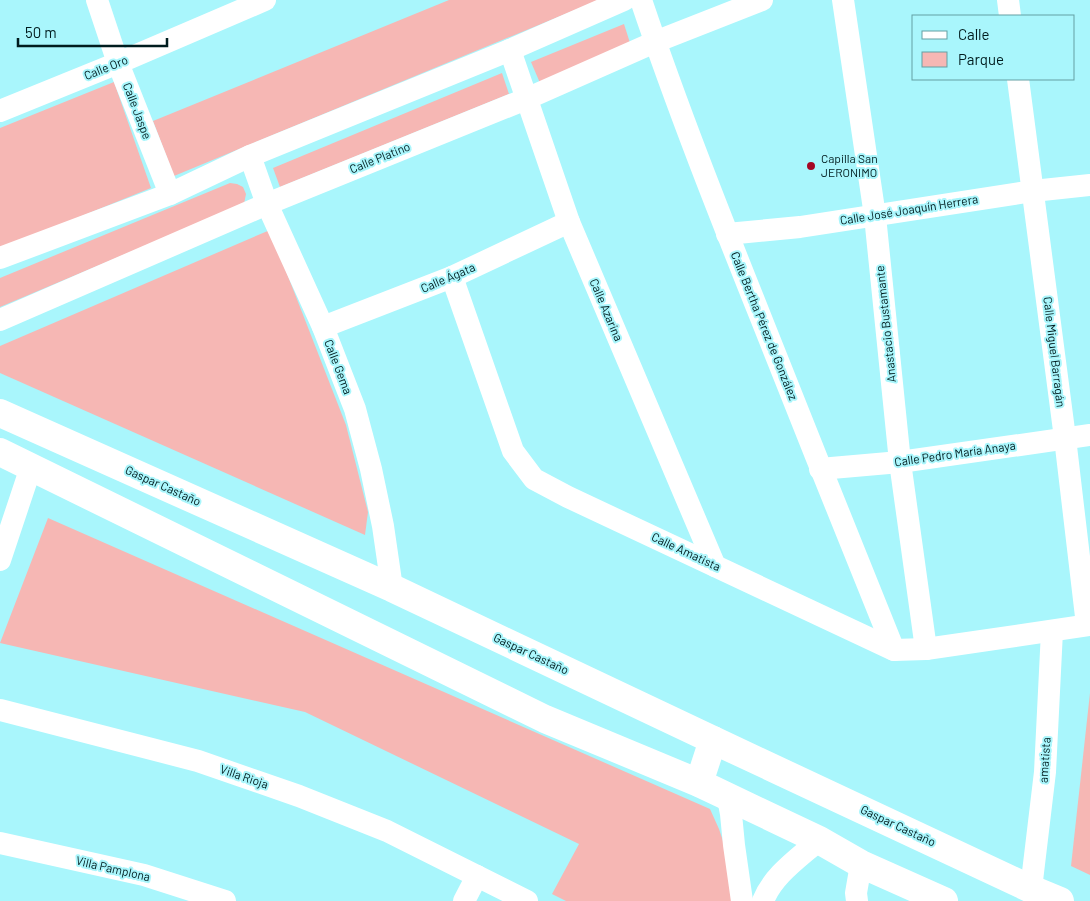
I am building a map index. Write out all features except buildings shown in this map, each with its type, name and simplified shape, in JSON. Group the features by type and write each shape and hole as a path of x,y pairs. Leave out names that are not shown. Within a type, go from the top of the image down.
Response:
{"main road":[{"name":"Gaspar Castaño","path":"0,413 392,588 1060,901"},
{"path":"0,452 545,719 699,783 819,840 862,864 944,901"},
{"path":"699,783 713,740"}],"street":[{"name":"Calle Jaspe","path":"97,0 118,63 170,194"},
{"name":"Calle Oro","path":"0,110 118,63 238,6 265,0"},
{"path":"0,258 170,194 250,156 510,50 624,0"},
{"name":"Calle Bertha Pérez de González","path":"641,0 655,42 728,234 820,469 894,650"},
{"name":"Calle Platino","path":"0,320 267,204 526,99 655,42 762,0"},
{"name":"Anastacio Bustamante","path":"843,0 875,216 900,462 926,649"},
{"path":"1008,0 1010,15"},
{"name":"Calle Azarina","path":"510,50 569,222 715,566"},
{"name":"Calle Miguel Barragán","path":"1018,80 1088,625"},
{"name":"Calle Gema","path":"250,156 267,204 323,327 355,409 371,469 383,526 392,588"},
{"name":"Calle José Joaquín Herrera","path":"728,234 800,227 1033,191 1090,185"},
{"name":"Calle Ágata","path":"323,327 452,277 569,222"},
{"name":"Calle Amatista","path":"452,277 513,451 534,479 568,497 894,650 926,649 1088,625"},
{"name":"Calle Pedro María Anaya","path":"820,469 900,462 1090,435"},
{"path":"0,560 31,467"},
{"name":"amatista","path":"1030,888 1046,772 1052,630"},
{"name":"Villa Rioja","path":"0,710 198,761 290,793 387,831 527,901"},
{"path":"728,798 742,901"},
{"path":"762,901 779,876 819,840"},
{"name":"Villa Pamplona","path":"0,843 144,875 225,901"},
{"path":"857,901 856,892 862,864"},
{"path":"464,901 477,876"}],"green space":[{"path":"449,0 599,0 174,176 153,121"},
{"path":"624,24 631,46 540,83 531,62"},
{"path":"502,73 509,94 280,187 273,168"},
{"path":"114,82 151,188 0,249 0,128"},
{"path":"230,183 243,187 246,194 244,204 0,307 0,278"},
{"path":"270,230 346,425 368,512 365,535 0,373 0,346"},
{"path":"48,518 710,809 719,829 739,889 739,901 566,901 552,894 579,844 305,712 0,643"},
{"path":"1090,693 1090,875 1071,866"}],"place":[{"name":"Capilla San JERONIMO","path":"811,166"}]}
